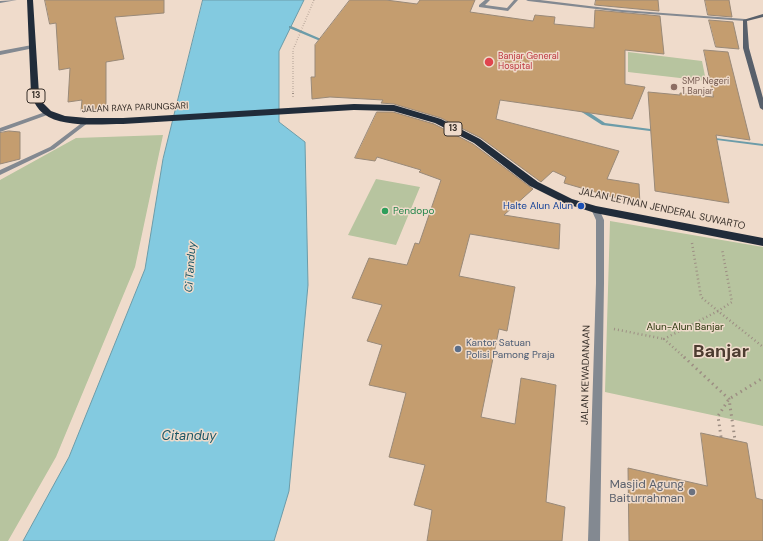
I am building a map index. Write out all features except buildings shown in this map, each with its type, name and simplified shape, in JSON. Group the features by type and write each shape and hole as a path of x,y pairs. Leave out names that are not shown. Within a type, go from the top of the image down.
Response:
{"highway":[{"name":"13","path":"30,0 35,94 39,104 48,113"},
{"name":"JALAN LETNAN JENDERAL SUWARTO","path":"293,112 354,107 394,108 438,121 476,141 534,184 568,201 601,214 690,227 763,242"},
{"name":"JALAN RAYA PARUNGSARI","path":"48,113 63,119 122,121 293,112"}],"street":[{"path":"0,2 16,0"},
{"path":"488,0 481,6 508,10 516,0"},
{"path":"528,0 622,11 745,20 763,15"},
{"path":"745,20 746,48 760,86 763,108"},
{"path":"0,53 32,47"},
{"path":"0,130 48,113"},
{"path":"0,173 52,148 87,121"},
{"name":"JALAN KEWADANAAN","path":"594,541 601,214"}],"path":[{"path":"293,112 293,50 314,0"},
{"path":"690,227 702,297 763,347"},
{"path":"664,339 718,311 732,302 718,233"},
{"path":"598,326 664,339 729,399 735,440"},
{"path":"721,437 718,416 729,399 763,378"}],"green space":[{"path":"628,52 702,61 706,81 628,72"},
{"path":"163,135 135,267 56,457 8,541 0,541 0,180 76,138"},
{"name":"Pendopo","path":"376,179 420,187 396,245 348,235"},
{"name":"Alun-Alun Banjar","path":"610,221 763,247 763,426 605,392"}],"water":[{"name":"Citanduy","path":"203,0 304,0 279,51 279,122 305,142 308,285 289,491 274,541 23,541 69,457 145,269 163,159"}],"waterway":[{"path":"290,27 326,42"},
{"path":"579,108 604,124 658,131"},
{"path":"709,138 763,145"}],"place":[{"name":"Banjar General Hospital","path":"489,62"},
{"name":"SMP Negeri 1 Banjar","path":"674,87"},
{"name":"Halte Alun Alun","path":"581,206"},
{"name":"Pendopo","path":"385,211"},
{"name":"Kantor Satuan Polisi Pamong Praja","path":"458,349"},
{"name":"Masjid Agung Baiturrahman","path":"692,492"}],"district":[{"name":"Banjar","path":"721,352"}],"water label":[{"name":"Ci Tanduy","path":"191,267"}]}
